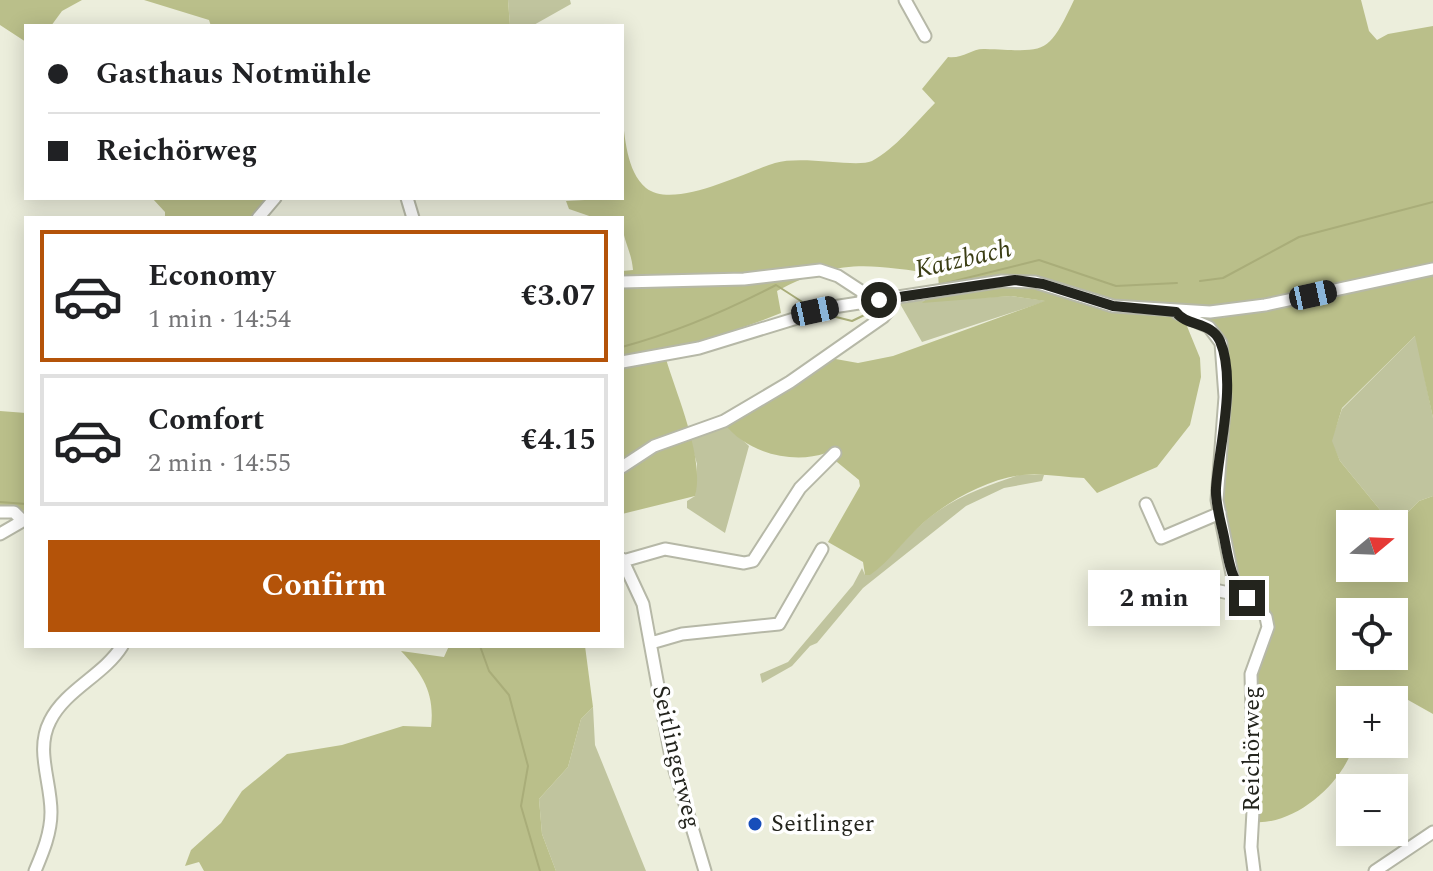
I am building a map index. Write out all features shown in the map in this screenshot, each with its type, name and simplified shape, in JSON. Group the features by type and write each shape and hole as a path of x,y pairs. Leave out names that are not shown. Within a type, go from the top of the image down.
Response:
{"street":[{"path":"905,0 925,36"},
{"path":"260,216 273,200"},
{"path":"624,362 699,348 802,314 868,301 1015,280 1043,284 1113,306 1176,312 1251,307 1433,269"},
{"path":"624,282 744,279 820,270 838,276 864,293 868,301"},
{"path":"624,466 654,446 706,429 790,382 883,317 891,307 891,299"},
{"name":"Reichörweg","path":"1176,312 1180,317 1209,327 1223,350 1224,425 1216,488 1220,513 1231,571 1241,592 1262,609 1268,627 1251,674 1254,871"},
{"path":"624,560 665,549 744,563 753,561 800,488 835,453"},
{"path":"1146,504 1161,538 1220,513"},
{"path":"0,512 14,512 24,520 0,534"},
{"path":"651,643 682,634 779,624 822,549"},
{"name":"Seitlingerweg","path":"624,562 639,594 671,757 705,871"},
{"path":"1185,584 1234,594 1241,592"},
{"path":"35,871 50,819 43,750 48,725 56,711 103,670 120,648"},
{"path":"1375,871 1433,832"}],"green space":[{"path":"0,0 82,0 62,11 52,24 24,24 24,41 0,25"},
{"path":"144,0 508,0 510,24 210,24 209,20"},
{"path":"508,0 570,0 571,4 536,24 510,24"},
{"path":"1074,0 1361,0 1369,31 1377,40 1388,34 1433,26 1433,266 1224,307 1130,304 1043,279 1016,276 939,288 938,274 874,266 838,268 799,280 777,291 781,313 703,340 624,359 624,271 633,270 624,236 624,216 589,216 569,209 566,201 624,200 624,126 634,172 646,188 658,194 691,192 787,161 864,163 881,156 935,103 922,89 948,57 980,49 1042,47 1057,32"},
{"path":"154,200 268,200 256,216 165,216"},
{"path":"1433,273 1433,418 1415,336 1342,408 1332,441 1340,461 1380,510 1336,510 1336,582 1408,582 1408,512 1419,501 1433,496 1433,714 1408,700 1408,686 1336,686 1336,758 1349,758 1340,773 1316,798 1302,809 1271,821 1255,822 1254,673 1270,627 1238,581 1227,547 1220,485 1229,378 1216,336 1201,313 1221,318"},
{"path":"1016,284 1182,314 1200,358 1201,377 1190,425 1157,467 1097,493 1084,478 1045,475 1009,477 982,486 933,515 878,569 865,575 863,562 828,542 860,486 859,480 826,453 799,457 770,453 744,442 724,423 830,358 858,363 893,356 1045,301 1011,296 922,303 927,298"},
{"path":"1011,296 1047,301 922,342 899,302"},
{"path":"1416,335 1433,418 1433,496 1419,501 1408,512 1380,510 1340,461 1331,441 1342,409"},
{"path":"666,359 693,446 697,481 695,496 624,514 624,366"},
{"path":"0,411 24,413 24,511 0,509"},
{"path":"724,423 749,446 725,533 687,508 687,501 695,496 697,464 689,437"},
{"path":"1019,475 1044,475 1042,481 1004,488 966,506 863,588 817,643 810,646 792,666 762,683 760,674 788,662 853,585 862,568 865,575 875,569 925,521 946,506 982,488"},
{"path":"448,648 585,648 593,707 581,719 568,767 539,799 542,834 556,871 204,871 199,862 185,866 191,850 221,823 242,791 287,754 342,745 403,726 431,727 431,704 426,685 401,651 444,657"},
{"path":"593,707 595,745 646,871 556,871 542,834 539,799 568,767 581,719"}],"waterway":[{"name":"Katzbach","path":"1200,281 1223,278 1299,237 1433,202"},
{"name":"Katzbach","path":"930,287 1039,260 1116,286 1177,283"},
{"name":"Katzbach","path":"624,346 701,320 776,285 807,305"},
{"name":"Katzbach","path":"828,315 852,321 879,308"},
{"name":"Katzbach","path":"0,502 24,504"},
{"path":"481,648 489,671 509,695 528,766 521,806 540,871"}],"place":[{"name":"Seitlinger","path":"755,824"}],"route":[{"path":"879,300 1027,280 1113,306 1176,312 1180,317 1209,327 1221,343 1225,374 1217,500 1233,579 1247,598"}]}
